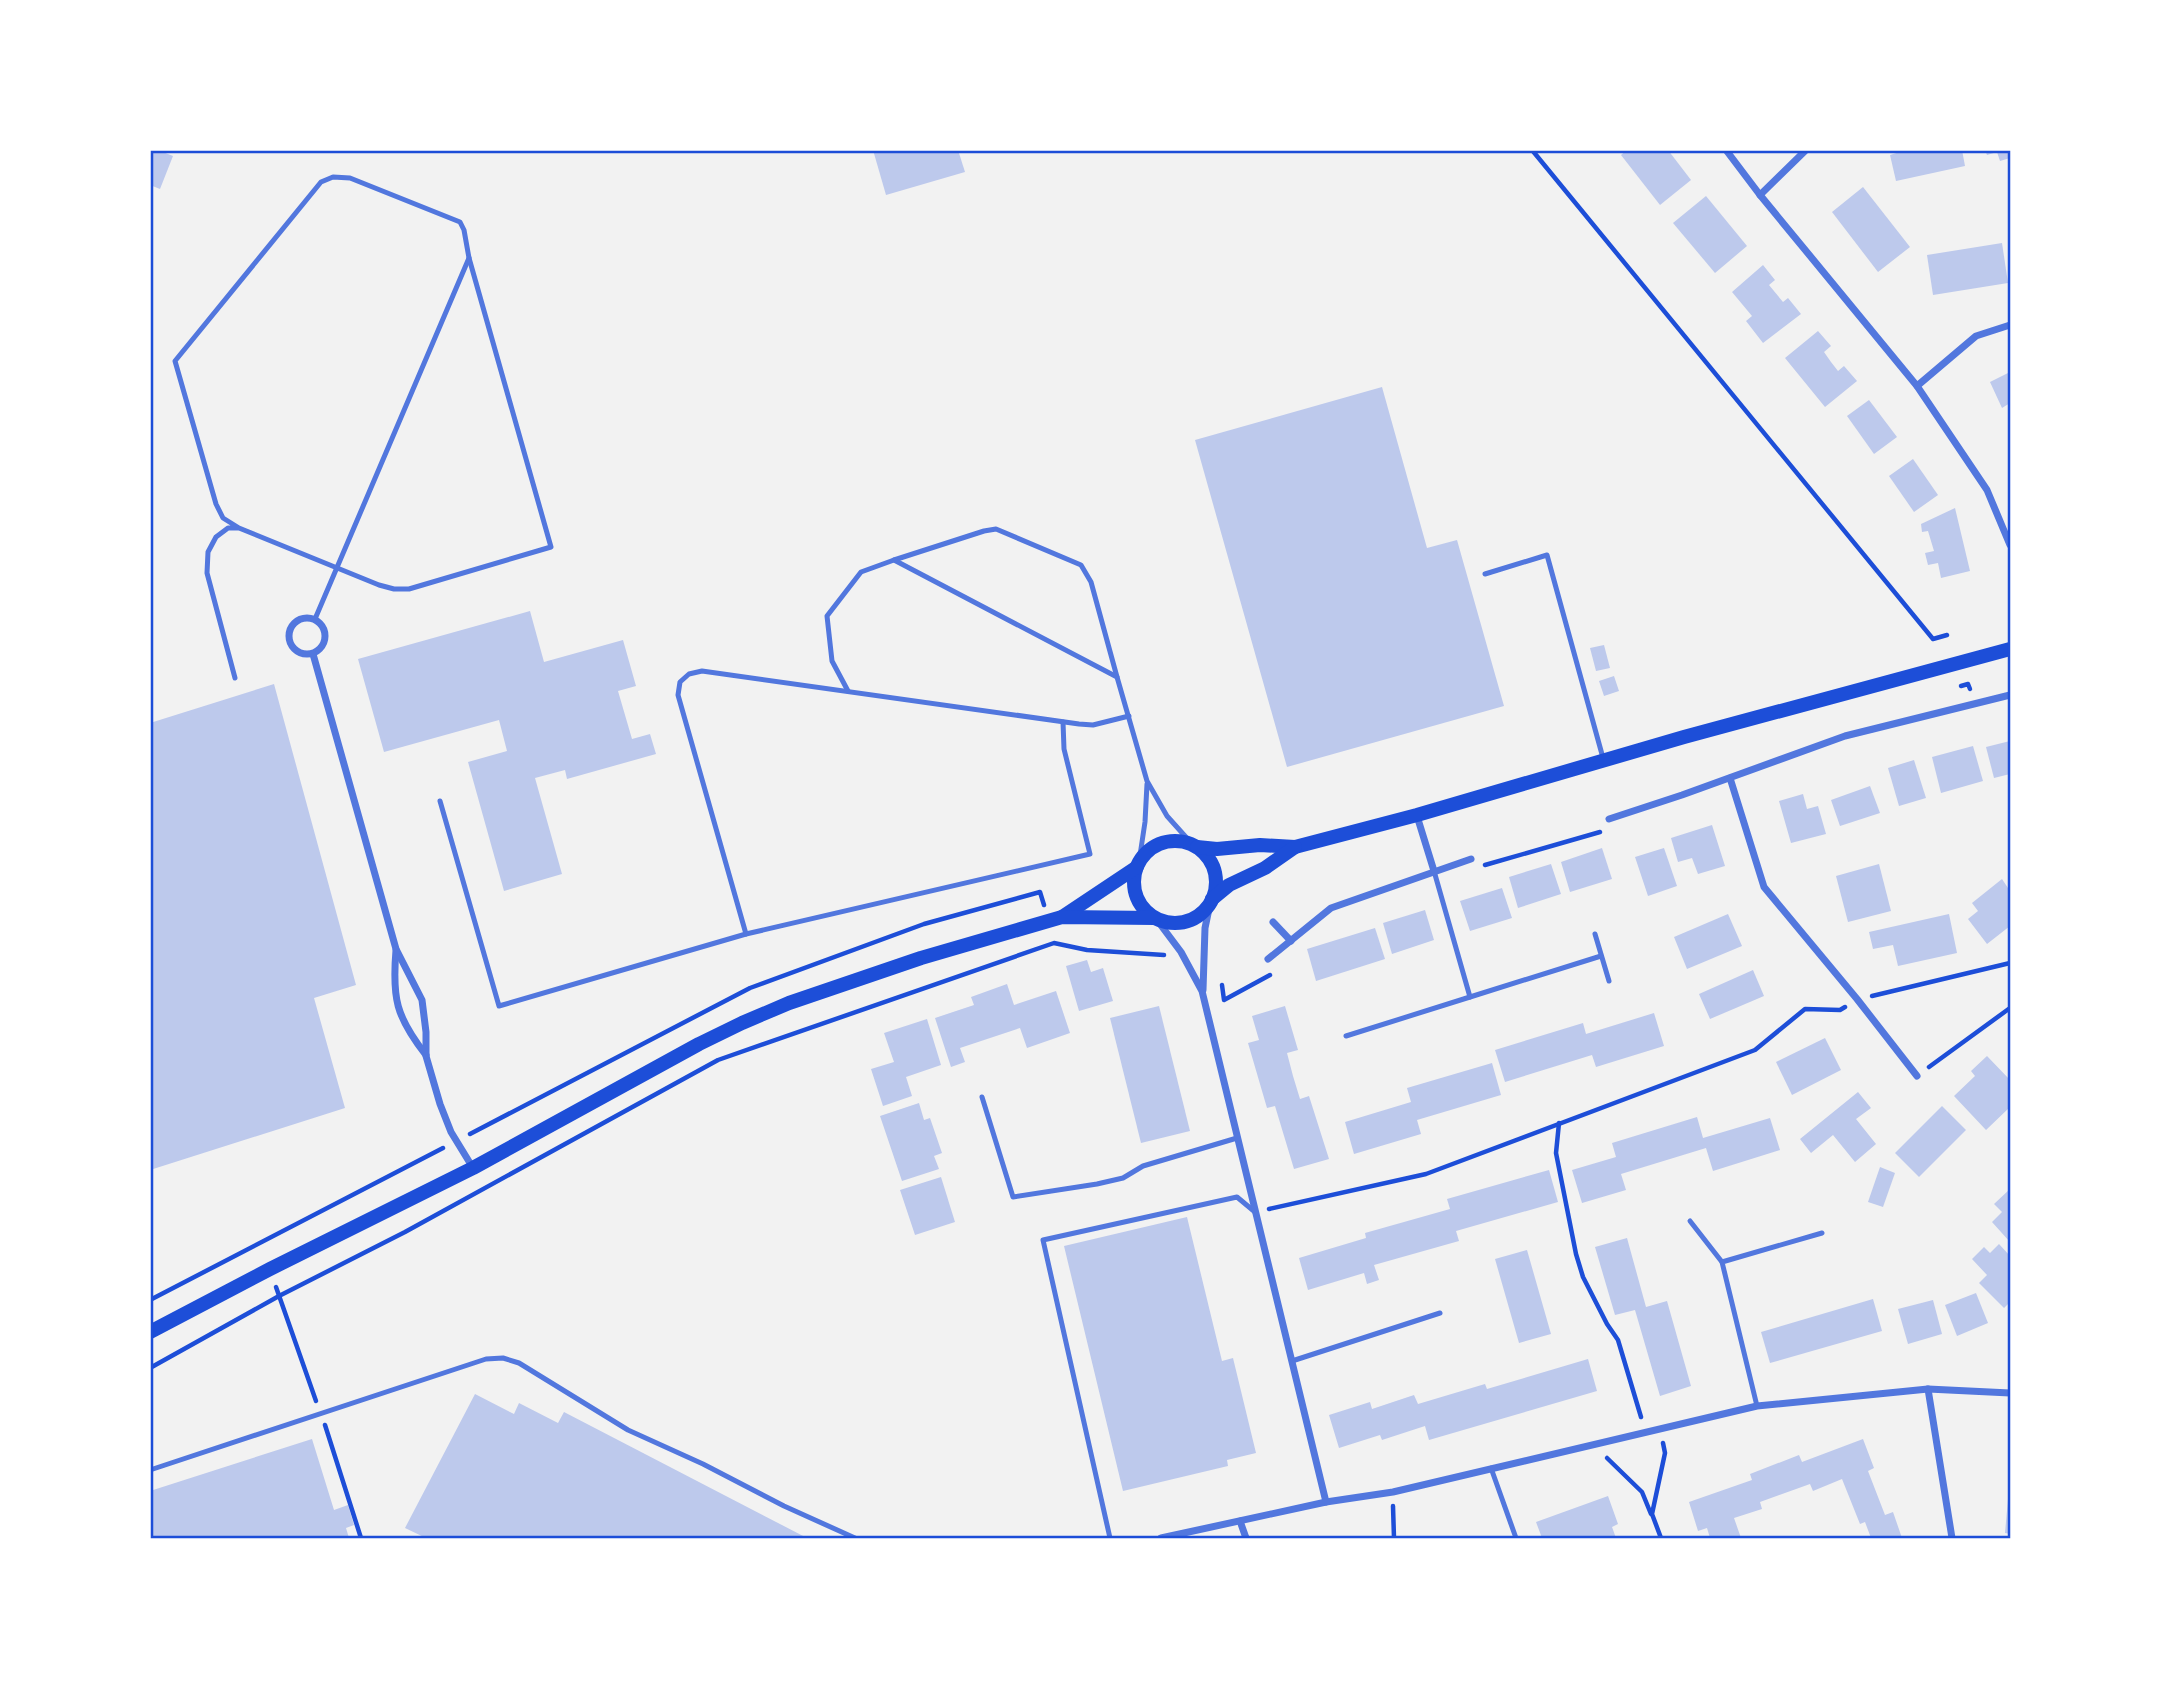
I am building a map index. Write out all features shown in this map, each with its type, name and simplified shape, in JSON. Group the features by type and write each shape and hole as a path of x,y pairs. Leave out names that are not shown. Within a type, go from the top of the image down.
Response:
{"main road":[{"path":"1156,919 1145,911 1138,901 1133,878 1146,852 1157,845 1181,841 1217,849 1259,845 1295,847 1417,815 1684,737 2011,649"},
{"path":"1195,846 1206,855 1212,865 1216,888 1211,902"},
{"path":"150,1332 473,1168 699,1044 789,1003 921,958 1062,917 1156,919 1168,923 1192,920 1229,885 1265,868 1295,847"},
{"path":"1062,917 1138,864"}],"street":[{"path":"1726,150 1917,386 1987,490 2011,545"},
{"path":"1760,195 1806,150"},
{"path":"1917,386 1976,336 2011,325"},
{"path":"303,618 315,619 320,622 326,634 323,645 313,654 297,652 289,642 292,625 303,618"},
{"path":"313,654 396,949 422,1000 426,1056 445,1120 473,1168"},
{"path":"1609,819 1845,736 2011,695"},
{"path":"1730,778 1764,887 1917,1076"},
{"path":"1417,815 1434,872"},
{"path":"1268,959 1331,908 1471,859"},
{"path":"1202,991 1205,928 1211,902"},
{"path":"1156,919 1181,952 1202,991 1326,1502"},
{"path":"1273,922 1291,941"},
{"path":"396,949 394,978 398,1010 410,1035 426,1056"},
{"path":"1928,1390 1952,1538"},
{"path":"1161,1538 1326,1502 1393,1492 1757,1406 1928,1390 2011,1393"},
{"path":"1240,1521 1246,1538"}],"lane":[{"path":"333,177 350,178 460,222 551,547 409,589 394,590 240,528 223,518 216,504 175,361 321,182 333,177"},
{"path":"315,619 469,258"},
{"path":"235,678 207,573 208,551 216,537 228,528 240,528"},
{"path":"848,691 832,662 827,616 860,572 996,529 1081,565 1091,582 1147,781 1167,816 1195,846"},
{"path":"1485,574 1547,555 1604,761"},
{"path":"894,560 1117,677"},
{"path":"746,934 680,701 680,682 689,674 702,671 1093,725 1129,716"},
{"path":"440,801 499,1006 746,934 1090,854 1064,749 1063,722"},
{"path":"1138,864 1147,781"},
{"path":"1434,872 1470,997"},
{"path":"1595,934 1609,981"},
{"path":"1346,1036 1601,956"},
{"path":"982,1097 1013,1197 1123,1178 1143,1166 1237,1138"},
{"path":"1110,1538 1043,1240 1237,1197 1255,1212"},
{"path":"1690,1221 1722,1262 1757,1406"},
{"path":"1722,1262 1822,1233"},
{"path":"1292,1361 1440,1313"},
{"path":"150,1470 486,1359 503,1358 519,1363 628,1430 855,1538"},
{"path":"1491,1468 1516,1538"}],"path":[{"path":"1532,150 1933,639 1947,635"},
{"path":"1471,859 1487,866 1602,831 1609,819"},
{"path":"750,988 924,924 1040,892"},
{"path":"150,1368 718,1060 1054,943 1087,950 1169,955"},
{"path":"1221,978 1224,1000 1270,975 1268,959"},
{"path":"1255,1212 1426,1174 1755,1050 1805,1009 1840,1010 1857,999 2011,963"},
{"path":"1917,1076 2011,1008"},
{"path":"1559,1123 1556,1153 1576,1254 1606,1324 1618,1340 1646,1432"},
{"path":"1652,1514 1665,1453 1660,1429"},
{"path":"1593,1444 1642,1492 1661,1538"},
{"path":"1393,1492 1394,1538"}],"building":[{"path":"150,150 173,156 160,189 150,185"},
{"path":"873,150 958,150 965,172 886,195"},
{"path":"1627,150 1668,150 1691,180 1660,205 1621,155"},
{"path":"1906,150 1962,150 1965,166 1896,181 1890,155"},
{"path":"1985,150 2010,150 2010,158 2000,161 1997,152 1987,155"},
{"path":"1863,187 1910,247 1878,272 1832,212"},
{"path":"1706,196 1747,246 1715,273 1673,223"},
{"path":"2002,243 2008,283 1933,295 1927,255"},
{"path":"1763,265 1775,280 1769,285 1783,302 1788,298 1801,314 1763,343 1746,321 1752,316 1732,292"},
{"path":"1818,331 1831,346 1824,352 1838,371 1844,366 1857,381 1825,407 1785,358"},
{"path":"2010,372 2010,403 2002,408 1990,382"},
{"path":"1382,387 1427,548 1457,540 1504,706 1287,767 1195,440"},
{"path":"1869,400 1897,437 1874,454 1847,416"},
{"path":"1913,459 1938,495 1914,512 1889,476"},
{"path":"1955,508 1970,571 1941,578 1938,563 1928,565 1925,553 1934,551 1928,531 1922,532 1921,524"},
{"path":"530,611 544,662 623,640 636,686 618,691 632,739 650,734 656,754 567,779 565,770 535,778 562,874 504,891 468,762 507,751 499,720 384,752 358,659"},
{"path":"1604,645 1610,668 1596,671 1590,648"},
{"path":"1614,676 1619,691 1604,696 1599,681"},
{"path":"274,684 356,985 314,998 345,1108 150,1170 150,723"},
{"path":"2010,741 2010,774 1994,778 1986,747"},
{"path":"1973,746 1983,781 1941,793 1932,757"},
{"path":"1914,760 1926,798 1899,806 1888,768"},
{"path":"1870,786 1880,813 1840,826 1831,800"},
{"path":"1803,794 1807,809 1818,806 1826,834 1791,843 1779,801"},
{"path":"1712,825 1725,866 1698,874 1692,858 1678,862 1671,838"},
{"path":"1602,848 1612,879 1570,892 1561,862"},
{"path":"1664,848 1677,886 1648,896 1635,857"},
{"path":"1551,864 1561,894 1518,908 1509,877"},
{"path":"1879,864 1891,911 1848,922 1836,876"},
{"path":"2002,879 2010,891 2010,926 1987,944 1968,919 1978,911 1972,903"},
{"path":"1502,888 1512,918 1470,931 1460,901"},
{"path":"1425,910 1434,940 1392,954 1383,923"},
{"path":"1728,914 1742,946 1687,969 1674,937"},
{"path":"1949,914 1957,953 1898,966 1893,945 1873,949 1869,932"},
{"path":"1375,928 1385,959 1316,981 1307,949"},
{"path":"1087,960 1091,972 1103,968 1113,1001 1079,1011 1066,966"},
{"path":"1753,970 1764,996 1710,1019 1699,994"},
{"path":"1007,984 1014,1005 1056,991 1070,1033 1027,1048 1020,1028 960,1048 965,1062 951,1067 935,1018 974,1005 971,997"},
{"path":"1159,1006 1190,1131 1141,1143 1110,1018"},
{"path":"1285,1006 1298,1050 1287,1053 1293,1076 1300,1099 1309,1096 1329,1159 1294,1169 1275,1106 1267,1108 1248,1043 1259,1040 1252,1016"},
{"path":"1654,1013 1664,1046 1596,1067 1592,1055 1505,1082 1495,1050 1583,1023 1586,1034"},
{"path":"927,1019 941,1065 906,1077 912,1096 883,1106 871,1069 894,1062 884,1033"},
{"path":"1825,1038 1841,1070 1792,1095 1776,1062"},
{"path":"1987,1056 2010,1080 2010,1107 1986,1130 1954,1096 1975,1076 1971,1071"},
{"path":"1492,1063 1501,1095 1417,1120 1421,1134 1354,1154 1345,1122 1411,1102 1407,1088"},
{"path":"1858,1092 1871,1108 1856,1119 1876,1144 1855,1162 1833,1135 1811,1153 1800,1139"},
{"path":"919,1103 924,1120 930,1118 942,1153 934,1156 939,1169 902,1181 880,1116"},
{"path":"1942,1106 1966,1130 1919,1177 1895,1153"},
{"path":"1697,1117 1703,1138 1770,1118 1780,1150 1713,1171 1706,1148 1621,1174 1626,1190 1582,1203 1572,1170 1616,1157 1612,1143"},
{"path":"1880,1167 1895,1173 1883,1207 1868,1202"},
{"path":"1549,1170 1558,1202 1456,1231 1459,1241 1374,1265 1379,1280 1367,1284 1364,1273 1308,1290 1299,1258 1366,1238 1365,1233 1450,1209 1447,1199"},
{"path":"941,1177 955,1222 915,1235 900,1190"},
{"path":"2010,1189 2010,1242 1992,1222 2002,1212 1994,1204"},
{"path":"1187,1217 1222,1361 1233,1358 1256,1453 1227,1460 1228,1466 1123,1491 1064,1246"},
{"path":"1627,1238 1646,1307 1667,1301 1691,1386 1660,1396 1635,1310 1615,1315 1595,1247"},
{"path":"1999,1244 2010,1256 2010,1302 2004,1308 1979,1283 1987,1275 1972,1259 1984,1247 1990,1253"},
{"path":"1527,1250 1551,1334 1519,1343 1495,1259"},
{"path":"1976,1293 1988,1323 1957,1336 1945,1305"},
{"path":"1873,1299 1882,1331 1770,1363 1761,1332"},
{"path":"1933,1300 1942,1334 1908,1344 1898,1309"},
{"path":"1588,1359 1597,1391 1429,1440 1425,1426 1382,1440 1380,1435 1339,1448 1329,1415 1370,1402 1372,1409 1414,1395 1418,1404 1485,1384 1487,1389"},
{"path":"475,1394 514,1414 519,1403 558,1423 564,1412 807,1538 426,1538 405,1528"},
{"path":"312,1439 334,1510 348,1505 354,1525 346,1528 349,1538 150,1538 150,1491"},
{"path":"1863,1439 1874,1468 1868,1471 1885,1515 1893,1512 1902,1538 1871,1538 1865,1522 1860,1524 1842,1479 1813,1491 1810,1484 1760,1502 1762,1509 1734,1518 1741,1538 1710,1538 1707,1528 1698,1531 1689,1502 1752,1480 1750,1474 1799,1455 1802,1462"},
{"path":"2010,1488 2010,1534 2005,1533"},
{"path":"1608,1496 1618,1524 1612,1527 1616,1538 1542,1538 1536,1522"}]}
